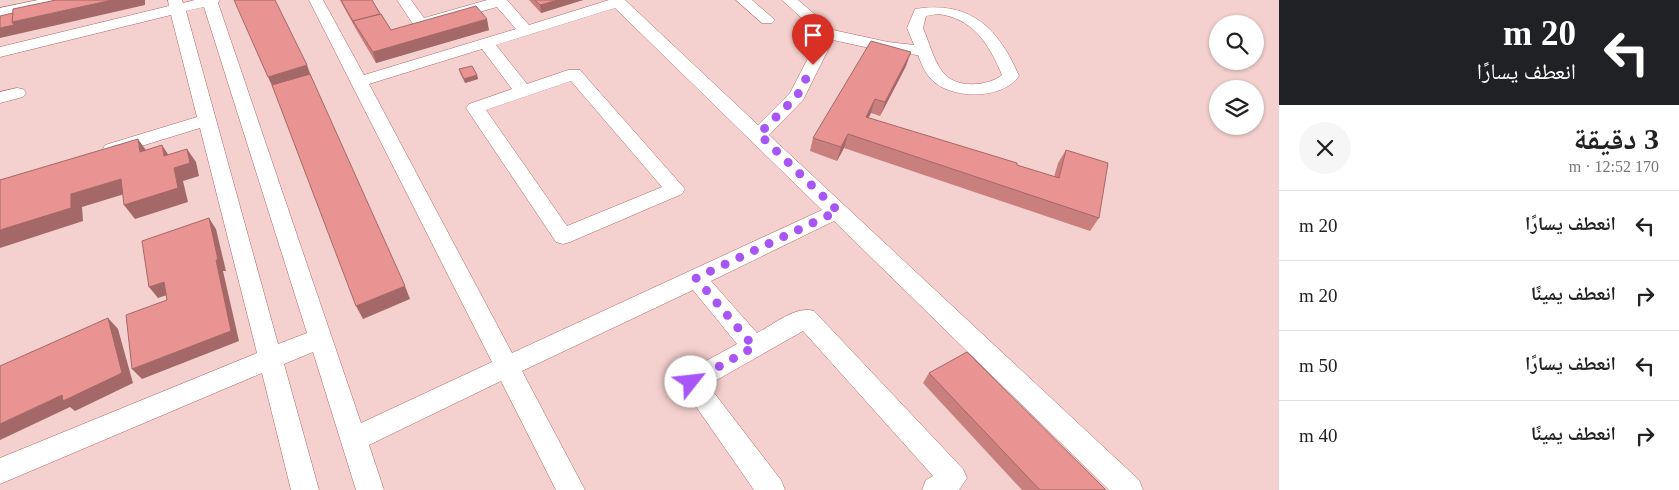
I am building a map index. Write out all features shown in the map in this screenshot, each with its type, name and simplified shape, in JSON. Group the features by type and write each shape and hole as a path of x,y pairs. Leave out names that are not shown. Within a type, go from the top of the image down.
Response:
{"street":[{"path":"0,13 58,0"},
{"path":"0,52 177,4 211,0 370,490"},
{"path":"316,0 571,490"},
{"path":"404,0 420,24 499,0 525,30"},
{"path":"743,0 768,20"},
{"path":"789,0 828,34 925,51"},
{"path":"358,82 617,1 759,134 1129,490"},
{"path":"177,4 305,490"},
{"path":"941,6 966,10 984,23 1011,76 1004,84 995,88 982,90 956,86 938,78 925,51 915,28 920,12 931,7 941,6"},
{"path":"759,134 797,96 828,34"},
{"path":"486,43 524,91"},
{"path":"574,74 675,189 563,236 475,108 524,91 574,74"},
{"path":"0,98 17,93"},
{"path":"94,154 208,120"},
{"path":"354,439 838,211"},
{"path":"696,278 754,347"},
{"path":"771,490 691,382 806,318 953,478 936,490"},
{"path":"0,471 320,338"}],"building":[{"path":"56,0 112,0 12,22 13,9"},
{"path":"234,0 275,0 307,65 268,77"},
{"path":"341,0 372,0 380,14 353,21 354,23"},
{"path":"535,0 558,0 540,5"},
{"path":"476,6 487,19 373,52 353,21 381,14 391,30"},
{"path":"13,13 12,22 14,25 0,28 0,16"},
{"path":"871,41 911,52 885,102 875,99 866,117 1017,163 1017,165 1059,178 1066,150 1108,163 1099,218 848,134 841,147 813,138"},
{"path":"472,66 477,75 464,79 459,69"},
{"path":"310,74 405,286 356,306 272,85"},
{"path":"138,139 140,152 162,145 164,156 187,149 190,163 174,168 178,188 124,205 121,179 71,194 71,208 0,230 0,180"},
{"path":"209,218 231,331 132,369 126,315 167,300 164,282 149,287 142,241"},
{"path":"108,318 122,373 63,401 62,395 0,424 0,366"},
{"path":"967,352 1106,490 1040,490 929,373"}],"route":[{"path":"691,382 754,347 696,278 838,211 759,134 797,96 813,65"}]}
